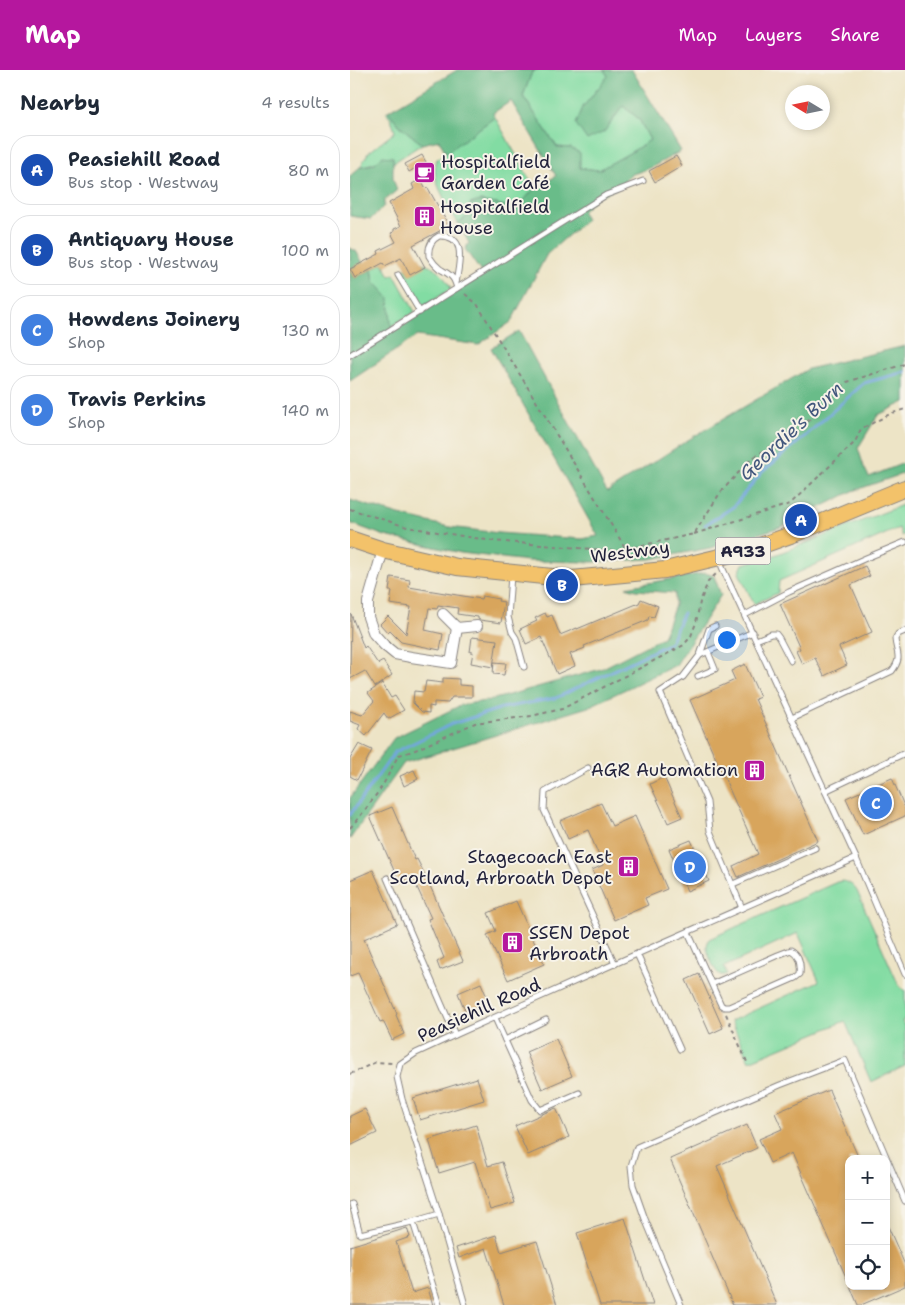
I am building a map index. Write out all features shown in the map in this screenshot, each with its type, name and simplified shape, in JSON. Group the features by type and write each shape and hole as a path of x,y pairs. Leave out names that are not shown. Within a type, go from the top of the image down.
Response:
{"main road":[{"name":"Westway","path":"350,539 383,550 457,567 572,579 666,570 721,562 905,488"}],"street":[{"path":"383,550 368,602 368,617 374,634 384,645 395,654 450,663 457,628"},
{"path":"443,614 457,628"},
{"path":"457,628 477,626"}],"lane":[{"path":"350,355 420,312 456,286 606,195 643,181"},
{"path":"439,236 450,237 457,243 460,257 456,286 454,279 433,263 429,256 430,246 439,236"},
{"path":"398,275 420,312"},
{"path":"745,615 798,588 905,542"},
{"path":"721,562 856,858 905,974"},
{"path":"511,572 508,617 524,667"},
{"path":"715,626 708,629 700,655 683,677 660,692 707,802 710,831 742,908"},
{"path":"700,655 752,632"},
{"path":"792,718 892,672 897,664 896,639 898,634 905,632"},
{"path":"756,640 776,634 791,661"},
{"path":"698,676 715,670 708,652"},
{"path":"825,791 905,753"},
{"path":"588,768 545,792 544,810 615,964"},
{"path":"733,884 815,848"},
{"name":"Peasiehill Road","path":"400,1064 416,1053 455,1035 856,858"},
{"path":"387,878 455,1035"},
{"path":"688,932 721,1004 724,1007 729,1007 795,978 800,974 801,965 795,952 791,950 712,984"},
{"path":"637,954 680,1050"},
{"path":"495,1018 532,1100 540,1110 579,1093"},
{"path":"505,1040 546,1020"},
{"path":"681,1305 633,1185 631,1166 637,1147 780,1085 845,1060 905,1201"},
{"path":"400,1064 397,1077 402,1099 466,1305"},
{"path":"352,1204 360,1234 439,1214"},
{"path":"413,1222 439,1305"}],"path":[{"path":"456,286 478,304 626,549"},
{"path":"694,534 720,492 750,460 807,422 848,382 905,364"},
{"path":"350,509 407,527 493,541 616,551 694,534 790,504 855,442 861,429 890,414 905,409"},
{"path":"350,828 384,782 399,755 413,751 475,723 530,716 562,709 684,645 691,636 696,623 700,602 708,582 721,562"},
{"path":"724,1007 747,1062"},
{"path":"350,1074 376,1062 400,1064"}],"green space":[{"path":"457,70 536,70 532,72 523,96 557,147 571,148 580,153 580,168 599,170 650,140 639,119 623,106 604,132 587,140 576,124 583,107 608,76 604,70 632,70 681,151 650,168 630,175 618,188 597,197 582,212 586,220 547,254 511,322 478,345 417,336 350,381 350,269 355,278 372,269 374,281 389,298 391,326 394,330 429,309 427,304 455,292 483,275 465,249 469,243 458,223 468,216 470,204 480,201 517,208 533,190 556,176 511,101 493,113 495,117 446,153 439,140 422,144 400,126 388,111"},
{"path":"536,70 604,70 608,76 583,107 604,132 623,106 639,119 650,140 599,170 580,168 571,148 557,147 523,96 532,72"},
{"path":"388,111 400,126 422,144 393,163 393,157 360,167 368,153 395,132 391,118 386,112"},
{"path":"495,117 535,189 517,208 480,201 468,216 458,223 437,183 435,167 437,159"},
{"path":"382,156 393,157 393,179 397,190 384,201 384,206 371,219 350,216 350,176 360,167 374,164"},
{"path":"350,248 356,251 363,263 350,269"},
{"path":"383,263 390,276 394,274 415,312 391,326 389,298 374,281 372,269"},
{"path":"422,263 440,272 451,289 422,307 400,271 406,268 410,275 424,267"},
{"path":"519,331 607,492 688,440 808,369 905,346 905,402 878,415 858,448 869,477 904,463 905,473 853,491 781,527 710,548 651,559 592,562 528,561 461,553 385,536 350,523 350,500 399,515 449,527 582,539 598,536 491,348"},
{"path":"905,504 905,534 902,536 899,528 779,581 778,593 754,604 739,573 743,564 775,555"},
{"path":"705,573 714,576 721,595 676,665 588,707 404,763 350,839 350,798 394,738 461,705 491,700 601,669 663,637 675,605 675,593 636,590 626,587"},
{"path":"843,881 851,884 857,891 899,986 905,991 905,1019 902,1021 905,1027 905,1066 871,1082 845,1021 749,1061 731,1021 819,981 798,933 724,967 727,974 723,975 717,972 711,961 707,947 709,939"}],"building":[{"path":"422,155 426,162 409,172 405,164"},
{"path":"676,156 682,166 655,182 649,171"},
{"name":"Hospitalfield House","path":"421,179 449,226 413,245 425,267 410,275 401,258 385,266 383,263 355,278 350,269 379,254 378,251 396,242 391,233 394,232 394,229 401,226 389,203 414,189 412,184"},
{"path":"865,566 870,576 851,585 872,632 839,647 847,665 824,676 815,658 802,664 796,651 800,649 780,604"},
{"path":"391,577 410,580 409,587 481,599 482,596 499,599 498,601 504,602 501,623 457,614 458,608 438,605 437,609 429,608 425,630 443,634 440,650 401,642 390,631 388,633 380,624 388,616 406,634 411,607 390,604 392,591 389,591"},
{"path":"641,599 658,606 654,617 649,616 648,620 584,646 585,648 570,654 575,666 557,674 541,637 526,644 520,629 537,621 535,618 545,613 547,617 552,615 560,635 639,603"},
{"path":"351,614 364,648 366,646 378,664 383,661 392,675 375,687 365,671 350,679"},
{"path":"472,637 497,640 493,667 471,663 473,652 470,652"},
{"path":"494,662 506,663 504,675 493,674"},
{"name":"AGR Automation","path":"745,664 760,697 755,699 818,841 738,877 733,866 758,854 690,700 735,680 731,671"},
{"path":"443,678 459,679 459,685 472,686 472,697 452,697 448,703 434,702 434,707 429,706 429,713 422,712 413,703 414,691 424,692 426,681 443,683"},
{"path":"382,683 391,698 395,696 404,710 388,719 384,713 366,736 358,729 360,725 350,721 350,711 362,715 374,701 368,693"},
{"path":"359,744 372,750 357,780 350,776 350,759"},
{"path":"414,770 418,779 404,786 400,776"},
{"path":"664,777 682,817 668,823 650,784"},
{"path":"892,778 905,808 905,816 863,835 846,798"},
{"name":"Stagecoach East Scotland, Arbroath Depot","path":"601,803 612,826 635,816 667,889 645,898 648,905 614,920 592,870 603,865 588,830 568,839 560,821"},
{"path":"392,807 415,860 417,859 427,879 463,961 440,970 437,962 444,958 428,919 431,918 416,885 414,886 411,878 400,884 370,816"},
{"path":"691,840 709,881 687,891 669,849"},
{"path":"373,870 397,924 364,939 404,1034 392,1040 383,1021 380,1022 358,973 350,976 350,880"},
{"name":"SSEN Depot Arbroath","path":"516,901 544,964 508,980 487,935 496,931 488,913"},
{"path":"699,974 723,1028 710,1034 686,980"},
{"path":"481,983 490,1004 466,1013 458,993"},
{"path":"556,1039 572,1076 542,1089 526,1052"},
{"path":"477,1078 484,1100 420,1120 413,1098"},
{"path":"829,1090 857,1155 845,1155 845,1275 792,1153 770,1163 759,1139 782,1129 775,1113"},
{"path":"556,1108 569,1137 528,1155 515,1126"},
{"path":"365,1109 377,1133 350,1146 350,1116"},
{"path":"476,1125 488,1166 502,1162 515,1203 490,1210 475,1162 439,1173 429,1140"},
{"path":"747,1125 757,1148 717,1166 777,1305 733,1305 670,1159"},
{"path":"625,1218 653,1305 600,1305 577,1233"},
{"path":"407,1228 410,1237 396,1242 412,1293 428,1288 433,1305 350,1305 350,1246"},
{"path":"890,1231 905,1265 905,1286 858,1305 852,1290 890,1290"},
{"path":"496,1235 501,1252 537,1241 557,1305 504,1305 486,1248 459,1258 456,1248"}],"waterway":[{"name":"Geordie's Burn","path":"705,525 733,507 762,472 864,383 905,372"},
{"name":"Geordie's Burn","path":"350,815 395,752 452,724 502,708 556,698 670,643 683,613"}],"place":[{"name":"Hospitalfield Garden Café","path":"425,172"},
{"name":"Hospitalfield House","path":"424,217"},
{"name":"Peasiehill Road","path":"801,520"},
{"name":"Antiquary House","path":"562,585"},
{"name":"AGR Automation","path":"754,770"},
{"name":"Howdens Joinery","path":"876,803"},
{"name":"Stagecoach East Scotland, Arbroath Depot","path":"628,867"},
{"name":"Travis Perkins","path":"690,867"},
{"name":"SSEN Depot Arbroath","path":"513,943"}]}
